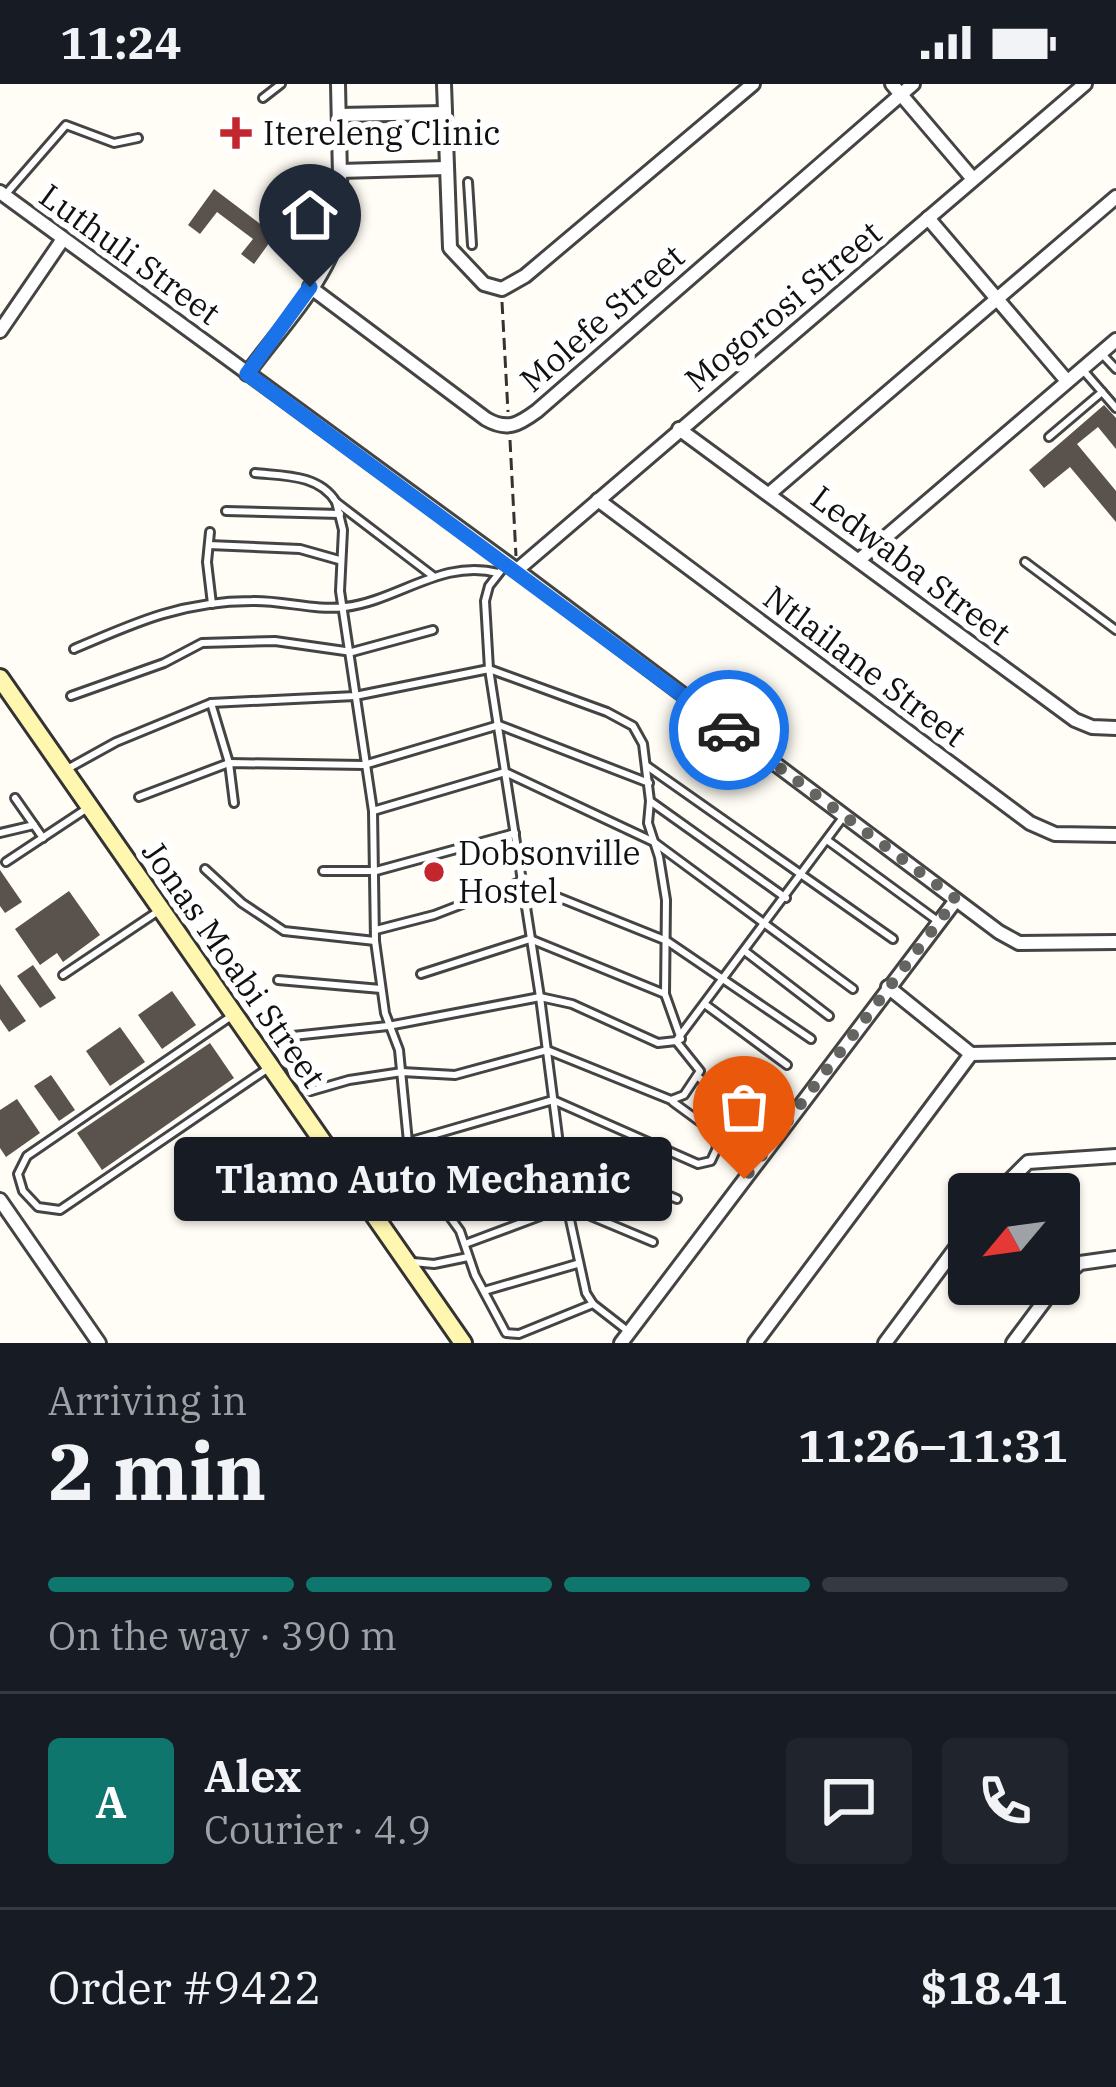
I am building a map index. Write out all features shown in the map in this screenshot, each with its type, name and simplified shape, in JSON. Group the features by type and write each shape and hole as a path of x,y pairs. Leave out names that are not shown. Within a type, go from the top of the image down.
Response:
{"street":[{"path":"247,374 338,241 338,84"},
{"path":"444,84 450,248 462,264 494,288 512,285 753,84"},
{"name":"Molefe Street","path":"310,287 486,419 504,428 514,426 537,411 896,89 913,84"},
{"name":"Mogorosi Street","path":"507,569 598,500 1085,84"},
{"path":"896,89 973,179"},
{"path":"339,116 444,113"},
{"path":"340,171 446,168"},
{"name":"Luthuli Street","path":"1,193 1019,943 1116,942"},
{"path":"769,494 1116,197"},
{"path":"928,218 1066,381"},
{"path":"0,331 63,239"},
{"path":"860,560 1116,340"},
{"name":"Ledwaba Street","path":"680,430 1075,720 1116,728"},
{"name":"Ntlailane Street","path":"598,500 1030,823 1055,834 1116,835"},
{"name":"Jonas Moabi Street","path":"0,677 463,1343"},
{"path":"625,1338 956,899"},
{"path":"888,987 970,1054 1116,1051"},
{"path":"755,1343 970,1054"},
{"path":"1014,1173 1036,1159 1116,1156"},
{"path":"0,1200 99,1343"},
{"path":"885,1343 948,1258"},
{"path":"1080,1263 1116,1258"},
{"path":"1013,1343 1042,1305"}],"lane":[{"path":"263,98 280,84"},
{"path":"1,193 66,124 114,143 138,138"},
{"path":"468,182 472,245"},
{"path":"448,224 471,224"},
{"path":"1101,353 1116,369"},
{"path":"1082,369 1116,408"},
{"path":"1049,436 1102,392"},
{"path":"254,473 324,487 336,502 434,576"},
{"path":"336,502 355,696 373,812 381,989 388,1026 397,1040 415,1168 465,1244 509,1335 593,1304"},
{"path":"226,511 340,514"},
{"path":"210,532 212,604"},
{"path":"209,545 300,549 339,560"},
{"path":"1025,562 1116,630"},
{"path":"74,650 161,612 255,601 345,607 434,576 507,569"},
{"path":"507,569 485,601 489,669 548,1050 567,1206 577,1264 593,1304 625,1338"},
{"path":"71,696 164,663 202,643 275,641 352,652 433,630"},
{"path":"64,771 116,742 211,703 355,696 489,669 624,720 639,734 647,766 647,823 662,871 665,994 679,1040 697,1063 698,1077 681,1098 671,1100"},
{"path":"211,703 229,763 234,803"},
{"path":"139,796 229,763 364,765 499,725 649,783"},
{"path":"647,766 892,938"},
{"path":"373,812 505,772 654,842 853,989"},
{"path":"15,798 43,838"},
{"path":"650,801 786,898"},
{"path":"6,862 89,807"},
{"path":"408,1142 553,1100 698,1164 711,1161 717,1148 714,1132 671,1100 548,1050 455,1075 402,1072 311,1091 290,1070 284,1047 289,1038 388,1026 540,997 572,1004 658,1043 679,1040 844,816"},
{"path":"0,833 34,825"},
{"path":"322,871 376,872 515,833"},
{"path":"827,840 939,922"},
{"path":"205,869 242,903 284,931 376,941"},
{"path":"376,929 434,915 520,882 667,941 811,1039"},
{"path":"63,975 160,910"},
{"path":"421,974 530,939 665,994"},
{"path":"746,952 829,1016"},
{"path":"278,980 381,989"},
{"path":"706,1005 788,1065"},
{"path":"233,1015 27,1156 18,1174 23,1191 38,1207 60,1210 270,1067"},
{"path":"698,1077 748,1115"},
{"path":"436,1194 559,1149 677,1199"},
{"path":"465,1244 567,1206 653,1241"},
{"path":"404,1260 434,1264 468,1257"},
{"path":"484,1291 577,1264"}],"building":[{"path":"214,189 275,235 254,264 241,254 253,239 217,212 200,234 188,225"},
{"path":"1104,405 1116,418 1116,449 1098,427 1077,444 1116,491 1116,522 1070,467 1044,488 1029,470"},
{"path":"0,870 22,902 5,913 0,906"},
{"path":"69,891 100,935 63,962 57,953 40,965 15,929"},
{"path":"33,965 56,998 40,1008 17,976"},
{"path":"0,984 26,1021 9,1032 0,1019"},
{"path":"172,991 196,1025 162,1049 138,1015"},
{"path":"120,1027 145,1062 110,1086 86,1051"},
{"path":"210,1043 234,1078 102,1170 77,1133"},
{"path":"51,1075 75,1110 59,1121 34,1086"},
{"path":"17,1099 40,1133 6,1157 0,1148 0,1110"}],"way so far":[{"path":"729,730 956,899 744,1179"}],"place":[{"name":"Itereleng Clinic","path":"236,133"},
{"name":"Dobsonville Hostel","path":"434,872"},
{"name":"Tlamo Auto Mechanic","path":"744,1179"}],"route":[{"path":"310,287 247,374 729,730"}]}
